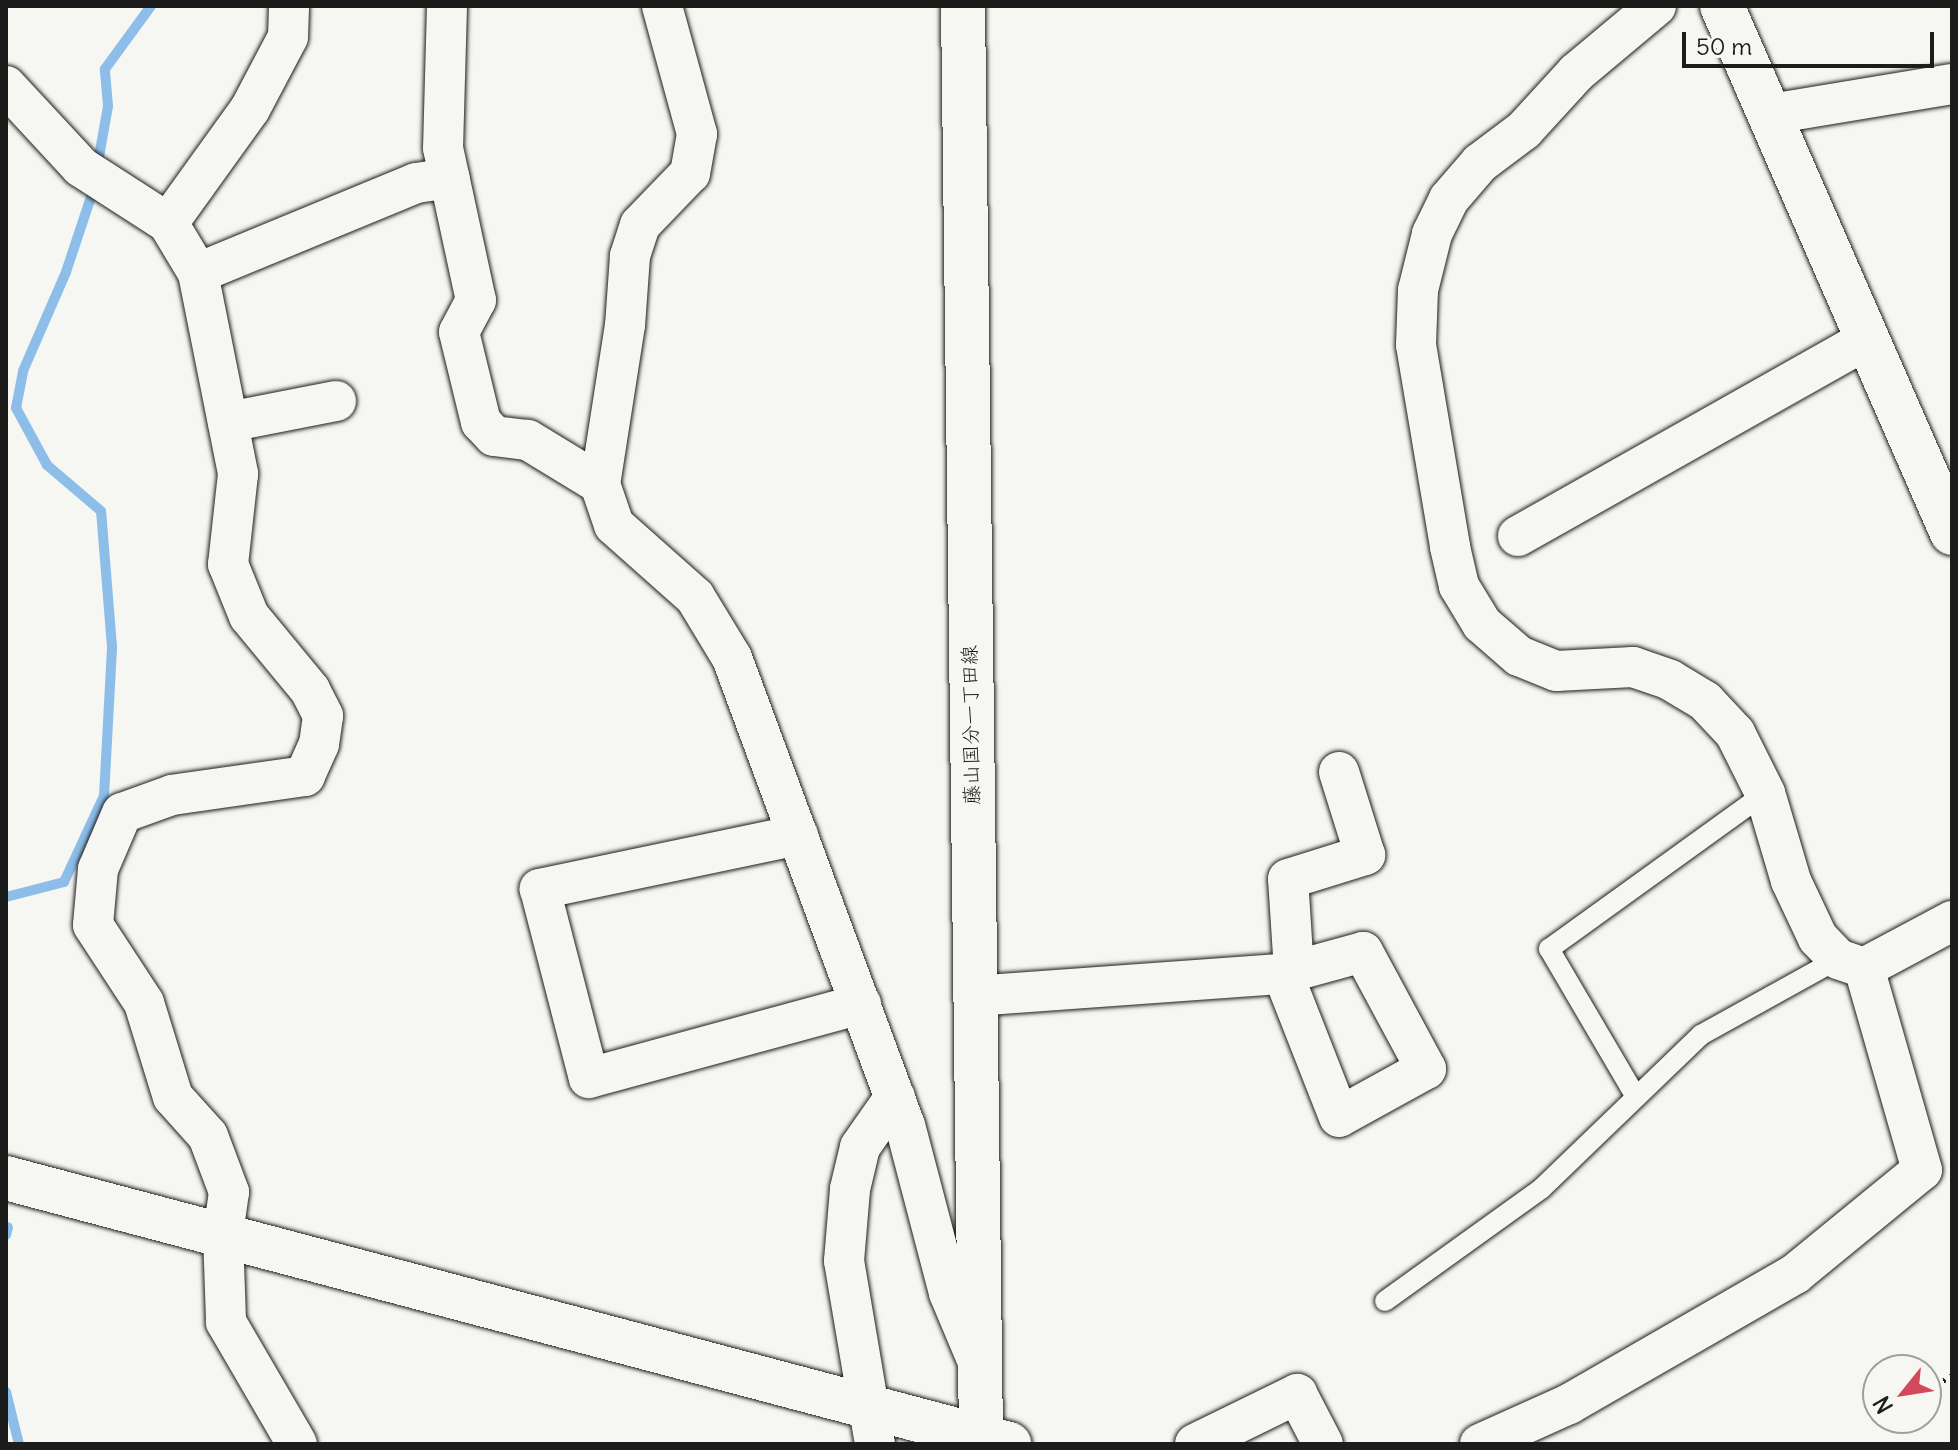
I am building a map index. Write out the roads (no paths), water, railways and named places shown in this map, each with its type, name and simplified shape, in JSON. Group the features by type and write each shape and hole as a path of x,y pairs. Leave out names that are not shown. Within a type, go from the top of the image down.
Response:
{"street":[{"path":"168,223 250,109 288,37 289,6"},
{"path":"447,6 443,148 476,300 459,332 481,422 494,436 528,440 600,484"},
{"path":"662,6 697,134 690,173 640,225 630,256 625,325 600,484 614,525 695,597 732,658 895,1097 949,1293 980,1366"},
{"name":"藤山国分一丁田線","path":"963,6 973,996 980,1366 990,1442"},
{"path":"1480,1444 1569,1404 1795,1274 1922,1170 1851,964 1818,938 1791,881 1765,793 1735,733 1705,701 1670,680 1633,667 1556,671 1519,656 1482,624 1459,586 1416,345 1418,290 1432,234 1449,199 1480,163 1524,130 1577,72 1656,6"},
{"path":"1722,6 1952,533"},
{"path":"1771,114 1952,84"},
{"path":"6,86 81,167 168,223 198,273 238,474 228,564 249,616 310,690 323,716 319,744 305,776 172,795 122,813 98,869 93,925 144,1003 173,1097 208,1136 229,1192 223,1234 226,1322 297,1444"},
{"path":"198,273 416,183 450,178"},
{"path":"1518,536 1868,339"},
{"path":"228,422 336,401"},
{"path":"973,996 1288,972 1288,879 1365,855 1339,772"},
{"path":"798,835 540,889 589,1078 861,1004"},
{"path":"1851,964 1952,921"},
{"path":"874,1426 844,1261 860,1147 895,1097"},
{"path":"6,1178 223,1234 874,1426 990,1442"},
{"path":"1195,1444 1297,1394 1323,1444"}],"lane":[{"path":"1636,1097 1549,949 1765,793"},
{"path":"1385,1301 1542,1188 1701,1035 1851,964"}],"waterway":[{"path":"97,168 108,106 105,69 151,6"},
{"path":"6,897 64,882 104,796 112,647 101,511 47,465 16,408 23,371 66,272 94,188"},
{"path":"6,1235 8,1227"},
{"path":"6,1392 19,1444"}]}
